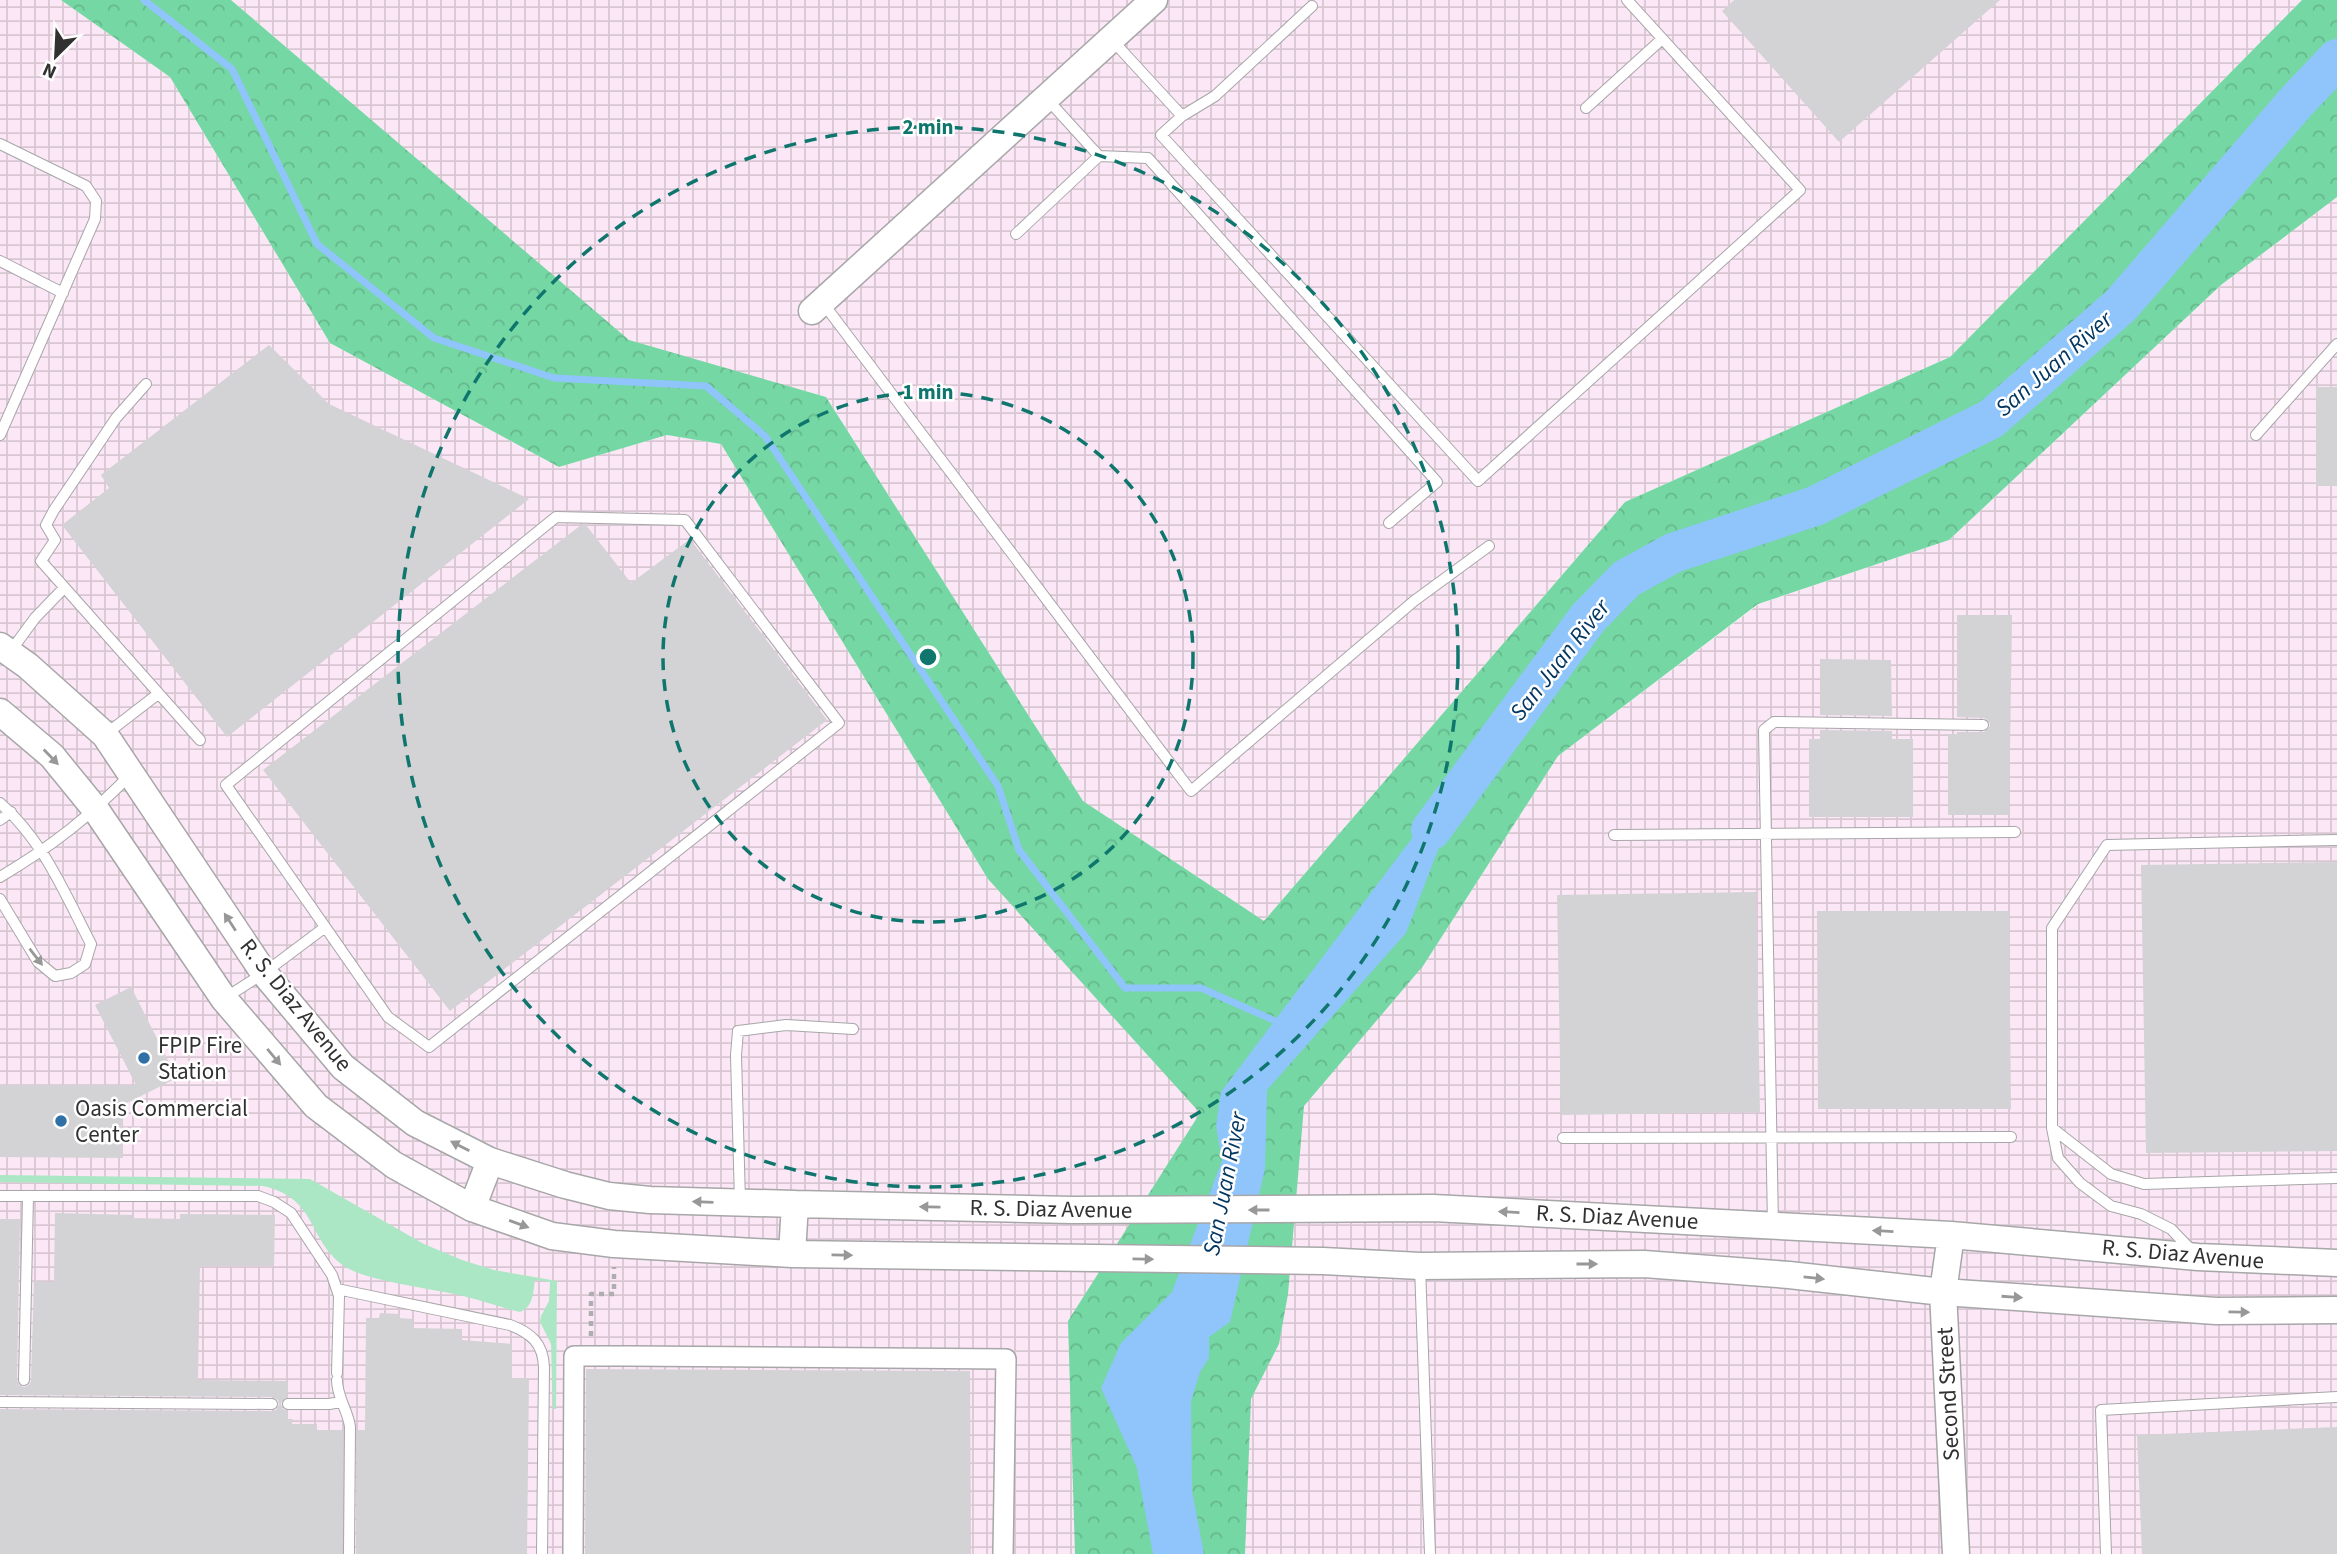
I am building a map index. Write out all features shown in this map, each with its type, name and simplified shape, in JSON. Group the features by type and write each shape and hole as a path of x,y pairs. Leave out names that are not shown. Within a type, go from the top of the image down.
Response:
{"street":[{"path":"817,307 1154,0"},
{"name":"R. S. Diaz Avenue","path":"5,649 105,735 264,973 343,1067 415,1122 490,1161 565,1185 609,1196 740,1203 1072,1210 1433,1208 1951,1235 2198,1257 2337,1264"},
{"name":"R. S. Diaz Avenue","path":"0,712 52,756 96,810 224,999 316,1106 394,1164 472,1208 552,1236 614,1244 792,1254 1323,1261 1420,1266 1644,1264 1790,1275 1944,1292 2216,1311 2337,1310"},
{"path":"472,1208 490,1161"},
{"path":"792,1254 795,1204"},
{"name":"Second Street","path":"1951,1235 1944,1292 1956,1554"},
{"path":"573,1554 575,1356 1006,1359 1003,1554"}],"lane":[{"path":"1312,6 1215,96 1182,116 1161,135 1478,481 1800,190 1627,0"},
{"path":"1586,108 1662,39"},
{"path":"1112,40 1182,116"},
{"path":"1047,99 1099,156 1148,158 1437,482 1389,523"},
{"path":"0,144 86,186 96,201 95,219 0,435"},
{"path":"1016,234 1099,156"},
{"path":"0,261 63,293"},
{"path":"817,307 1191,791 1414,601 1489,546"},
{"path":"2256,435 2337,344"},
{"path":"146,384 116,418 46,525 55,540 41,561 63,589 200,740"},
{"path":"556,517 685,520 839,723 429,1047 388,1017 324,928 226,785 556,517"},
{"path":"5,649 63,589"},
{"path":"105,735 158,694"},
{"path":"1773,1225 1764,730 1774,722 1983,725"},
{"path":"0,877 43,851 96,810 132,774"},
{"path":"0,803 43,851 91,944 85,964 72,973 55,976 38,962 0,899"},
{"path":"0,820 10,812"},
{"path":"1614,835 2015,832"},
{"path":"2198,1257 2171,1229 2141,1214 2111,1206 2080,1183 2058,1158 2052,1128 2052,928 2107,845 2337,840"},
{"path":"224,999 324,928"},
{"path":"740,1203 736,1055 738,1031 786,1025 853,1029"},
{"path":"2052,1128 2111,1174 2144,1184 2337,1178"},
{"path":"1563,1138 2011,1137"},
{"path":"0,1196 266,1198 284,1207 296,1220 332,1275 337,1289 337,1376 341,1402 350,1427 349,1554"},
{"path":"24,1380 29,1196"},
{"path":"1420,1266 1430,1554"},
{"path":"337,1289 510,1325 538,1342 544,1367 542,1554"},
{"path":"0,1402 24,1397 272,1404"},
{"path":"2106,1554 2101,1410 2337,1397"},
{"path":"288,1404 341,1402"}],"path":[{"path":"604,1337 591,1337 591,1294 614,1294 614,1244"}],"shaded area":[{"path":"0,0 61,0 170,77 330,343 559,467 667,435 721,444 988,879 1423,966 1558,756 1759,604 1949,540 2221,285 2337,197 2337,1554 0,1554"},
{"path":"231,0 2302,0 1950,357 1625,502 1264,921 1083,801 826,397 629,341"}],"green space":[{"path":"61,0 231,0 629,340 826,397 1083,801 1264,921 1625,502 1950,357 2302,0 2337,0 2337,197 2221,285 1949,540 1758,604 1558,756 1423,966 1304,1106 1288,1294 1279,1344 1251,1399 1245,1554 1075,1554 1068,1321 1200,1113 988,879 721,444 667,435 559,467 330,343 170,77"},
{"path":"0,1175 310,1179 424,1244 462,1260 494,1270 557,1281 556,1409 553,1409 551,1344 540,1322 549,1301 550,1282 535,1280 530,1302 520,1312 368,1276 344,1266 332,1256 294,1200 263,1186 0,1182"}],"water":[{"path":"1462,788 1406,933 1267,1090 1265,1169 1230,1322 1209,1337 1209,1358 1200,1372 1191,1401 1192,1491 1204,1554 1153,1554 1137,1468 1101,1388 1121,1343 1172,1292 1222,1161 1216,1126 1221,1092 1422,825"}],"building":[{"path":"1734,0 2000,0 1839,142 1722,11"},
{"path":"269,345 329,404 529,499 227,737 62,525 109,488 101,475"},
{"path":"2316,387 2337,387 2337,486 2316,486"},
{"path":"581,525 586,525 631,583 690,539 827,720 450,1011 263,770"},
{"path":"1957,615 2012,615 2009,815 1948,815 1948,734 1984,732 1990,726 1989,721 1984,718 1957,717"},
{"path":"1820,659 1891,660 1892,716 1820,715"},
{"path":"1820,730 1892,731 1892,739 1913,739 1913,817 1809,817 1809,739 1820,739"},
{"path":"2337,862 2337,1151 2146,1153 2141,865"},
{"path":"1756,892 1760,1112 1561,1115 1557,895"},
{"path":"1817,911 2009,911 2011,1109 1818,1109"},
{"name":"Oasis Commercial Center","path":"131,987 177,1078 123,1105 123,1158 0,1157 0,1085 136,1085 95,1005"},
{"path":"55,1213 180,1219 180,1214 275,1215 274,1266 200,1266 198,1380 288,1381 287,1397 281,1403 282,1408 287,1411 287,1419 293,1419 292,1424 317,1424 317,1430 343,1430 342,1554 0,1554 0,1409 272,1411 279,1405 278,1400 272,1397 0,1395 0,1219 20,1219 17,1380 20,1386 25,1387 31,1380 34,1281 54,1282"},
{"path":"380,1313 399,1314 399,1318 413,1319 413,1328 462,1329 462,1340 512,1344 512,1378 529,1378 527,1554 356,1554 357,1430 365,1430 366,1318 379,1318"},
{"path":"586,1369 970,1371 971,1554 585,1554"},
{"path":"2337,1427 2337,1554 2142,1554 2137,1435"}],"waterway":[{"path":"144,0 232,69 317,244 434,338 554,378 706,386 765,436 998,786 1019,850 1125,988 1201,988 1280,1023"},
{"name":"San Juan River","path":"1431,830 1588,618 1626,579 1673,553 1815,506 1991,419 2121,305 2297,101 2337,59"}],"place":[{"name":"FPIP Fire Station","path":"144,1058"},
{"name":"Oasis Commercial Center","path":"61,1121"}]}
